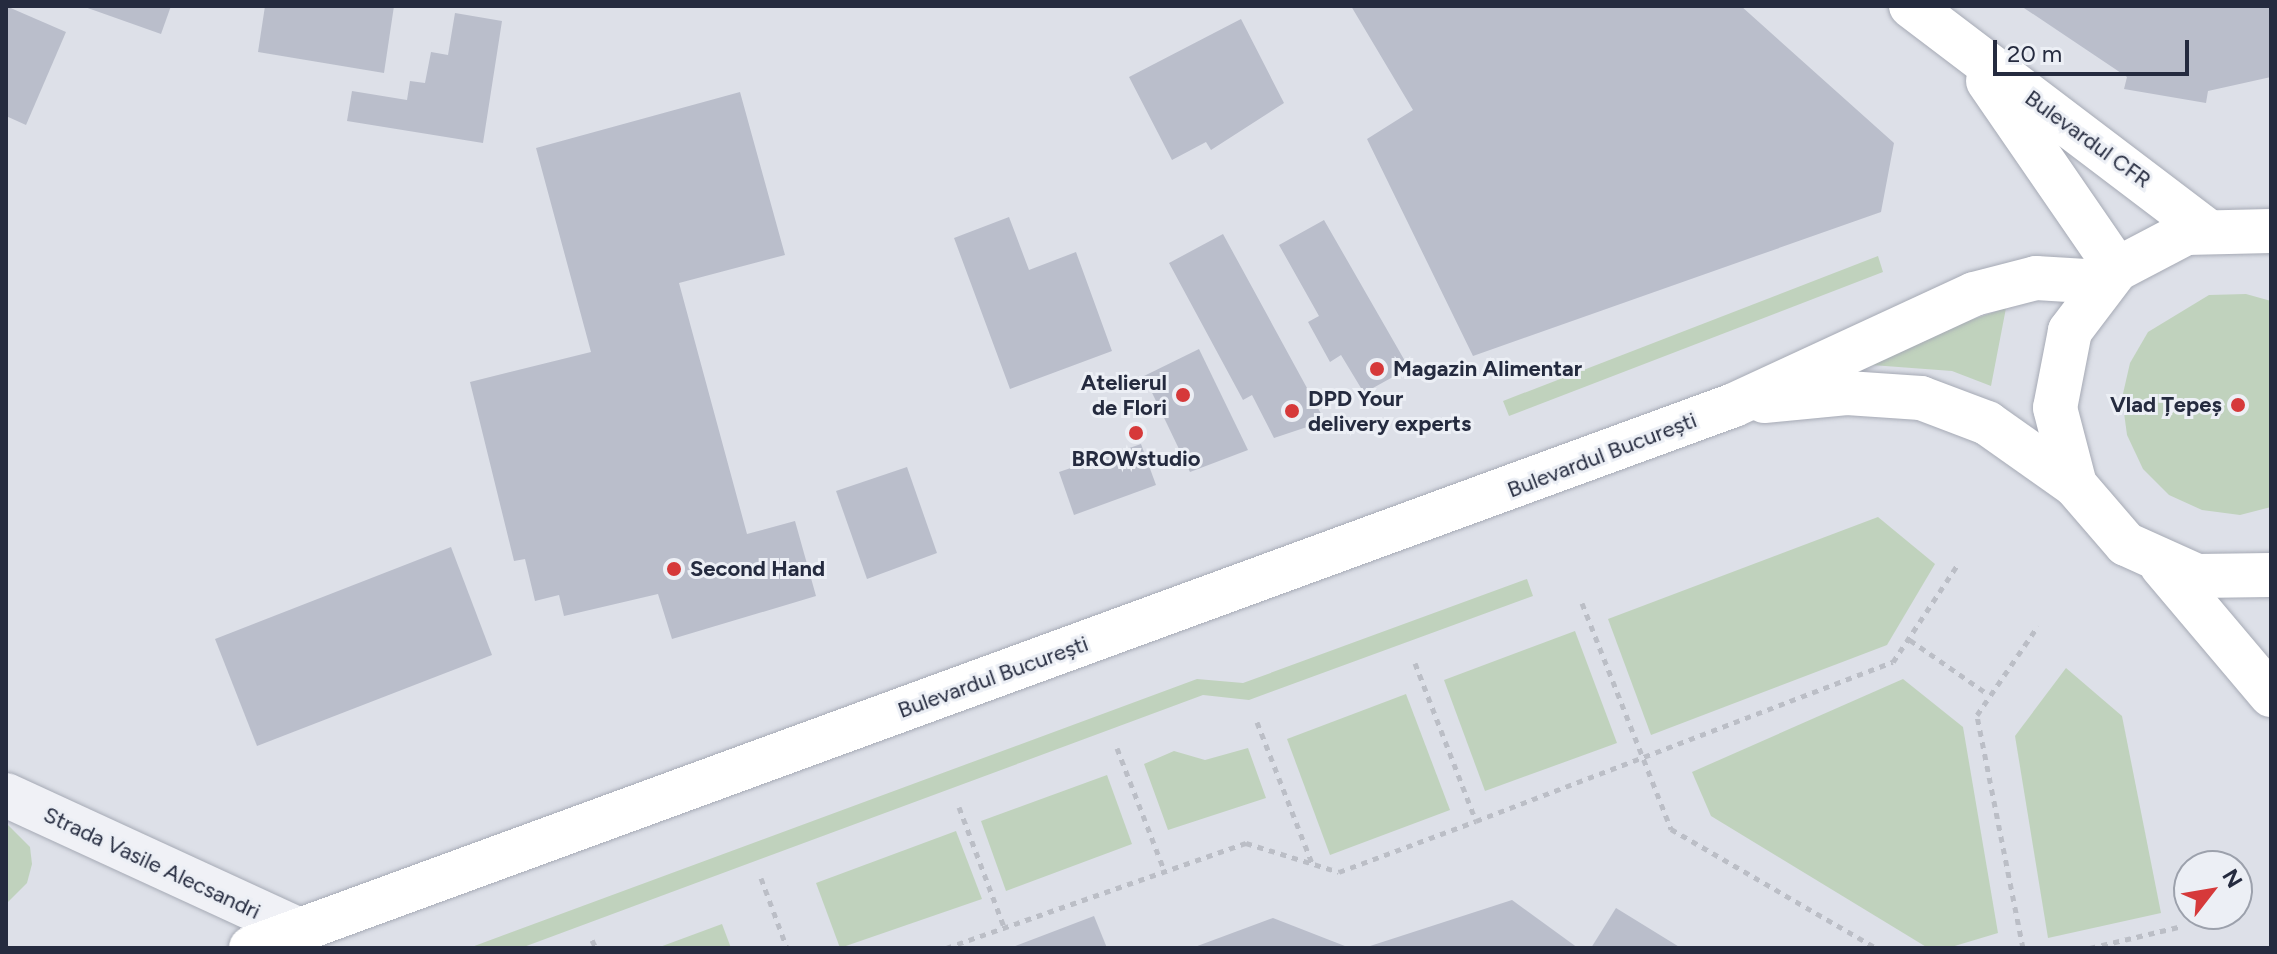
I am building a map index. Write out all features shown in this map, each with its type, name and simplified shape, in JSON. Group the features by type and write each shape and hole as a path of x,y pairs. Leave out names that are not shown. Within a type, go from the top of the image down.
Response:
{"main road":[{"name":"Bulevardul CFR","path":"1911,6 1969,53 2215,228"},
{"name":"Bulevardul CFR","path":"1969,53 2110,275"},
{"path":"2271,209 2215,228 2168,238 2110,275 2070,331 2058,370 2057,428 2075,485 2111,531 2160,564 2271,695"},
{"path":"2215,228 2271,231"},
{"name":"Bulevardul București","path":"251,948 1734,405 1974,294 2036,278 2110,275"},
{"name":"Bulevardul București","path":"1734,405 1847,393 1921,398 1987,423 2075,485"},
{"path":"2160,564 2217,579 2271,575"}],"street":[{"name":"Strada Vasile Alecsandri","path":"6,795 299,930"}],"path":[{"path":"946,948 1246,843 1339,872 1476,821 1893,662 1958,564"},
{"path":"1582,603 1671,829 1876,948"},
{"path":"2023,948 1977,715 2038,626"},
{"path":"1910,640 1989,695"},
{"path":"1415,663 1476,821"},
{"path":"1257,722 1312,864"},
{"path":"1117,748 1164,870"},
{"path":"959,807 1004,927"},
{"path":"761,878 787,948"},
{"path":"2090,948 2173,928"},
{"path":"592,940 596,948"}],"green space":[{"path":"1878,256 1883,272 1509,416 1503,401"},
{"path":"2246,294 2271,301 2271,507 2240,515 2202,510 2169,495 2143,469 2127,435 2122,398 2130,363 2148,332 2209,295"},
{"path":"2006,308 1991,386 1952,371 1845,363"},
{"path":"1878,517 1935,564 1887,645 1651,735 1608,619"},
{"path":"1527,579 1533,596 1249,700 1203,695 521,948 469,948 1197,679 1243,683"},
{"path":"1575,631 1617,743 1485,791 1444,680"},
{"path":"2066,668 2122,716 2161,913 2048,938 2015,736"},
{"path":"1903,679 1963,727 1998,933 1948,948 1928,948 1711,816 1692,772"},
{"path":"1406,694 1450,810 1330,855 1287,739"},
{"path":"1248,748 1266,798 1168,830 1144,764 1174,751 1205,760"},
{"path":"1107,775 1132,844 1006,891 981,821"},
{"path":"6,823 30,847 32,864 27,883 6,904"},
{"path":"956,831 982,899 840,948 816,883"},
{"path":"722,924 731,948 657,948"}],"building":[{"path":"6,6 66,32 26,125 6,116"},
{"path":"82,6 171,6 161,34"},
{"path":"265,6 394,6 384,73 258,52"},
{"path":"1351,6 1741,6 1894,143 1881,212 1473,356 1367,139 1413,110"},
{"path":"2021,6 2271,6 2271,77 2208,91 2206,103 2124,89 2127,77"},
{"path":"455,13 502,21 483,143 347,121 352,91 407,100 410,81 425,83 431,52 448,55"},
{"path":"1241,19 1284,103 1211,150 1206,142 1172,160 1129,77"},
{"path":"740,92 785,255 679,283 747,534 795,521 816,596 672,639 658,594 564,616 559,595 535,601 525,559 514,561 470,382 591,352 536,148"},
{"path":"1009,217 1029,270 1076,252 1112,351 1010,389 954,238"},
{"path":"1324,220 1409,368 1364,393 1341,355 1330,362 1308,322 1319,316 1279,245"},
{"path":"1223,234 1325,421 1274,438 1252,395 1243,400 1169,263"},
{"path":"1199,349 1248,450 1190,472 1144,376"},
{"path":"1141,444 1156,485 1074,515 1059,472"},
{"path":"907,467 937,553 867,579 836,491"},
{"path":"451,547 492,655 257,746 215,639"},
{"path":"1512,900 1578,948 1367,947"},
{"path":"1616,908 1681,948 1591,948"},
{"path":"1094,916 1107,948 1010,948"},
{"path":"1273,918 1350,948 1192,948"}],"place":[{"name":"Magazin Alimentar","path":"1377,369"},
{"name":"Atelierul de Flori","path":"1183,395"},
{"name":"Vlad Țepeș","path":"2238,405"},
{"name":"DPD Your delivery experts","path":"1292,411"},
{"name":"BROWstudio","path":"1136,433"},
{"name":"Second Hand","path":"674,569"}]}
